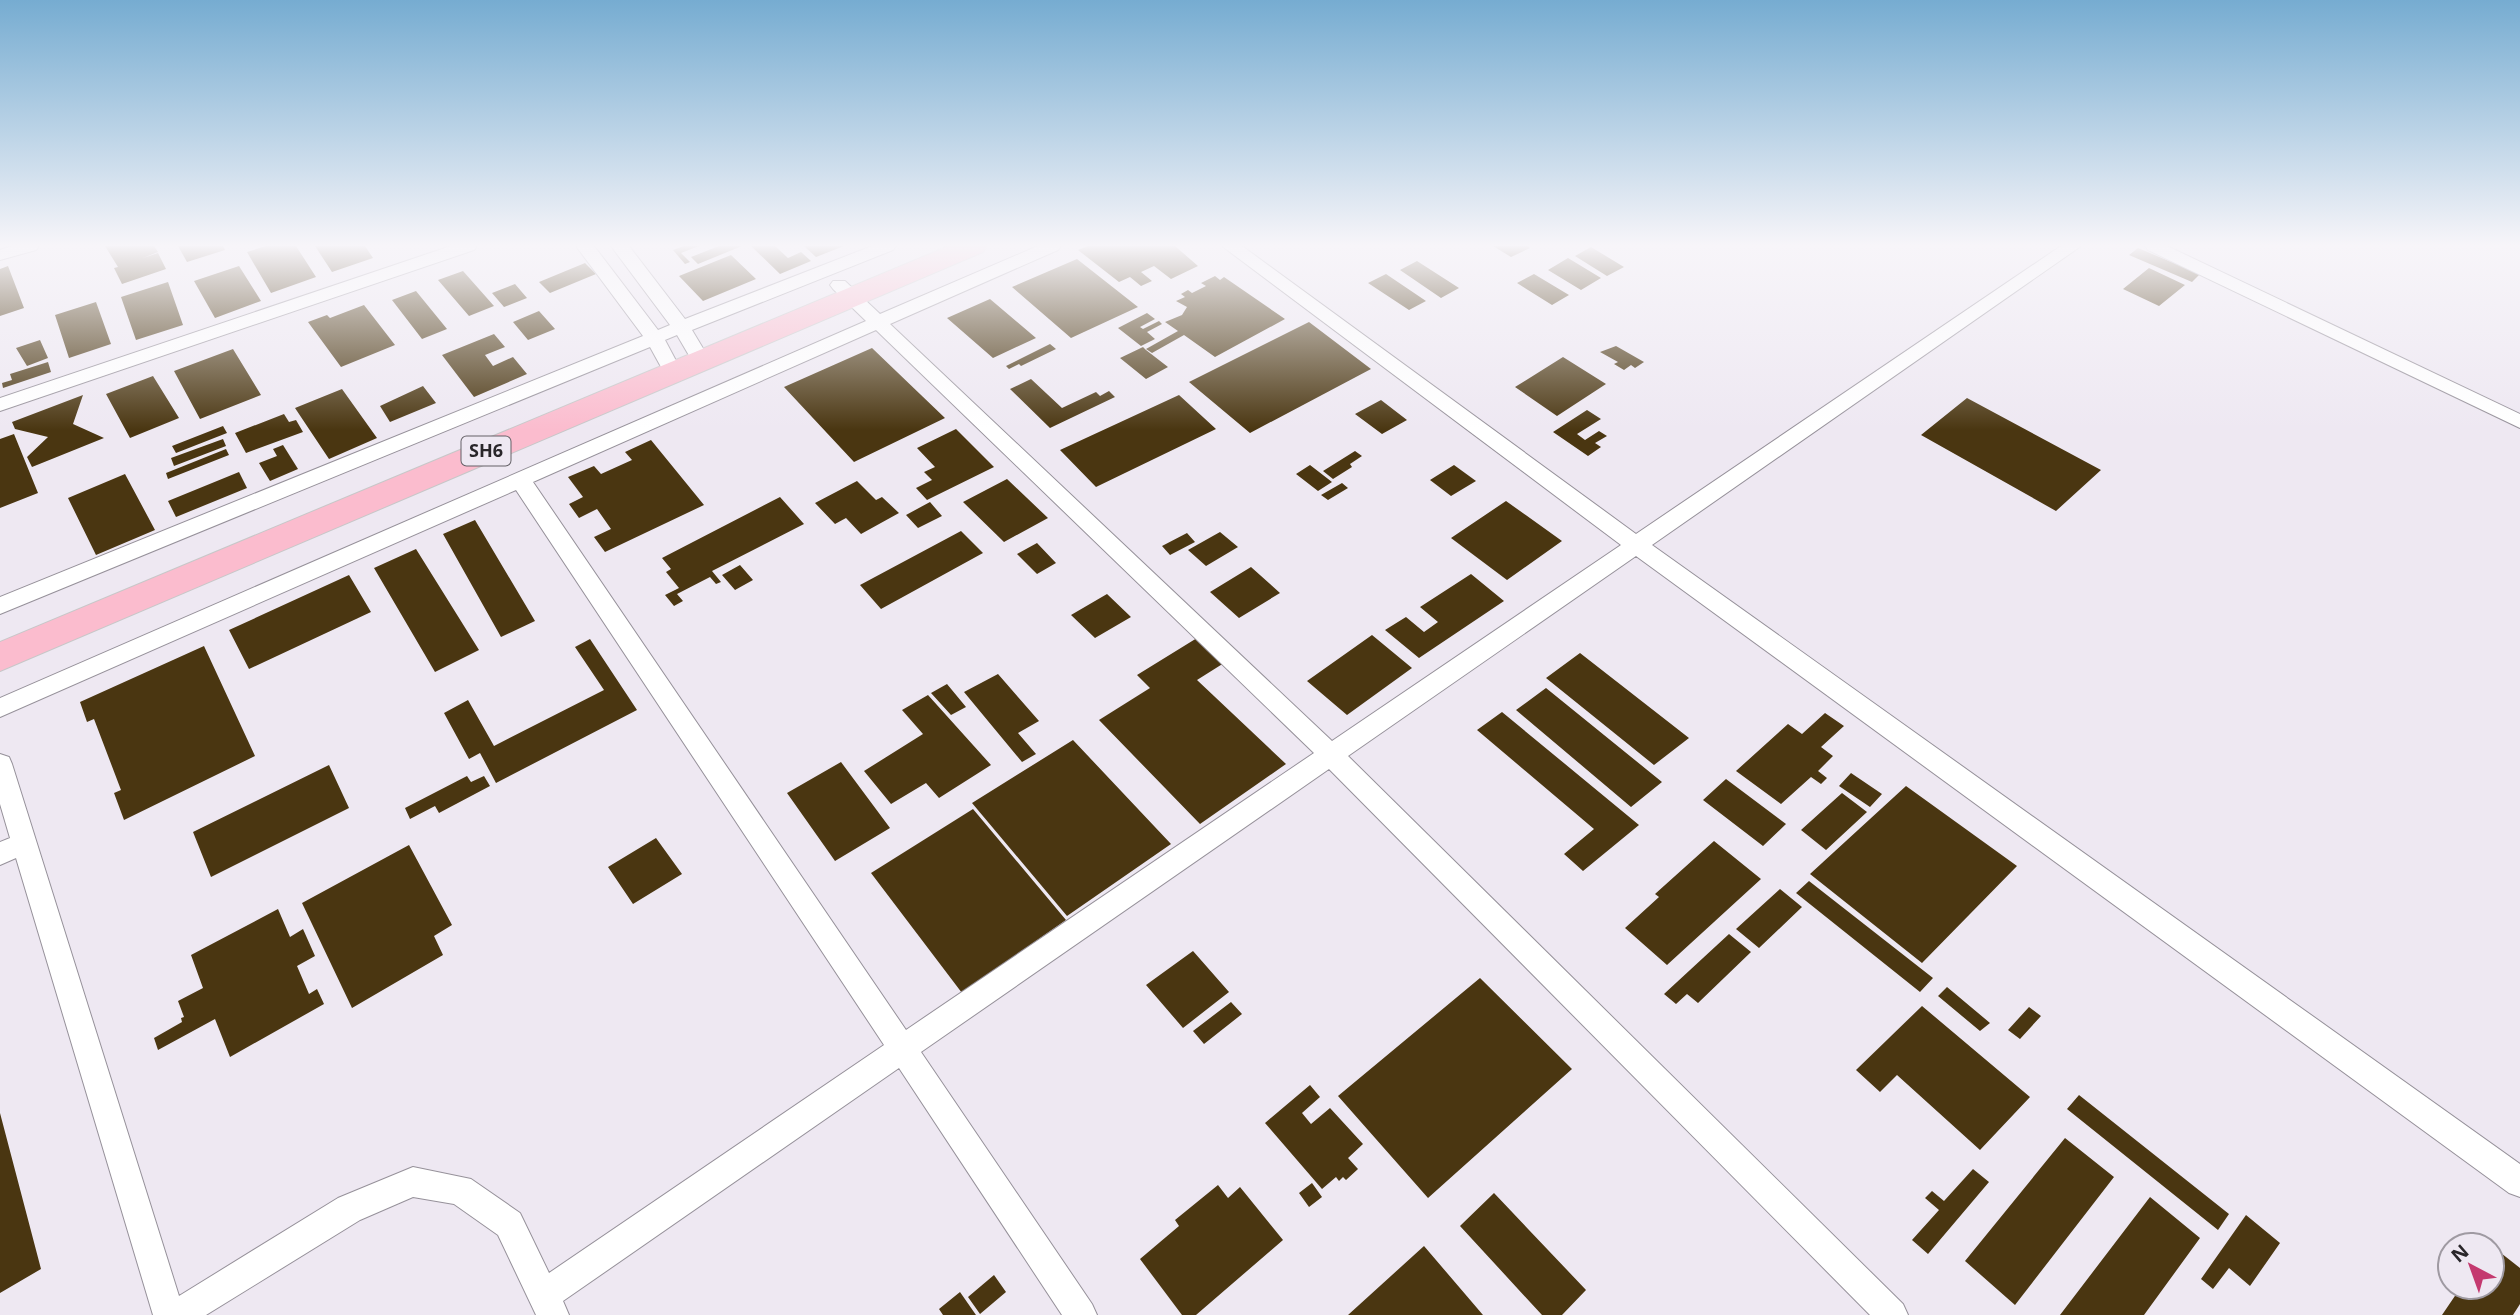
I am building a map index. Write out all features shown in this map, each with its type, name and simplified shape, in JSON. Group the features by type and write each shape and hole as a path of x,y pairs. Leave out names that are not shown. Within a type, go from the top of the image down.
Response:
{"main road":[{"name":"SH6","path":"0,635 677,351 799,307"},
{"name":"SH6","path":"0,657 677,351"}],"street":[{"path":"0,405 287,307"},
{"path":"638,307 677,351"},
{"path":"653,307 677,351"},
{"path":"0,606 677,351 764,307"},
{"path":"862,307 1331,755 1892,1315"},
{"path":"0,708 522,481 909,307"},
{"path":"1314,307 1636,545 2520,1182"},
{"path":"177,1315 349,1209 413,1182 460,1190 509,1224 548,1305 901,1050 1983,307"},
{"path":"2282,307 2520,422"},
{"path":"522,481 1081,1315"},
{"path":"0,764 12,848 169,1315"}],"building":[{"path":"0,307 24,308 0,316"},
{"path":"79,307 98,307 111,344 69,358 55,315"},
{"path":"125,307 177,307 183,325 136,340"},
{"path":"209,307 244,307 215,318"},
{"path":"358,307 366,307 395,345 341,367 308,322 327,315 330,318"},
{"path":"398,307 429,307 447,329 422,339"},
{"path":"462,307 491,307 469,316"},
{"path":"971,307 1000,307 1036,338 993,358 947,318"},
{"path":"1036,307 1137,307 1071,338"},
{"path":"1187,307 1268,307 1285,319 1215,357 1184,335 1152,353 1146,349 1178,331 1165,322 1182,315"},
{"path":"539,311 555,329 528,340 513,322"},
{"path":"1147,313 1155,319 1140,327 1143,329 1159,321 1162,324 1147,332 1155,339 1141,346 1118,328"},
{"path":"1309,322 1371,369 1250,433 1189,382"},
{"path":"494,334 505,347 485,355 493,366 513,357 527,374 474,397 442,355"},
{"path":"40,340 48,358 27,366 16,348"},
{"path":"1050,344 1056,349 1021,366 1019,364 1009,369 1006,366"},
{"path":"1616,346 1644,362 1635,368 1631,365 1624,370 1614,364 1618,362 1600,352"},
{"path":"1143,347 1168,367 1146,379 1120,358"},
{"path":"872,348 945,418 854,462 784,387"},
{"path":"233,349 261,395 200,419 174,371"},
{"path":"1563,357 1606,384 1557,416 1515,387"},
{"path":"48,362 51,372 3,388 2,383 12,380 10,374"},
{"path":"153,376 179,418 130,438 106,394"},
{"path":"1031,379 1062,408 1096,392 1100,396 1109,391 1115,397 1050,428 1010,389"},
{"path":"423,386 436,403 390,422 380,406"},
{"path":"342,389 377,438 329,459 295,408"},
{"path":"83,395 73,424 104,438 32,467 27,457 48,437 15,429 12,422"},
{"path":"1179,395 1216,429 1096,487 1060,450"},
{"path":"1967,398 2101,470 2056,511 1921,435"},
{"path":"1381,400 1407,420 1382,434 1355,414"},
{"path":"1587,410 1601,419 1577,434 1585,440 1599,431 1607,436 1595,443 1601,447 1588,456 1553,432"},
{"path":"284,414 289,422 296,420 303,432 246,453 235,433"},
{"path":"223,426 227,433 176,453 172,446"},
{"path":"956,429 994,467 927,500 916,488 932,480 924,472 935,467 917,448"},
{"path":"14,434 38,493 0,508 0,439"},
{"path":"223,439 226,446 174,466 171,458"},
{"path":"651,440 704,505 605,552 594,537 611,529 597,509 579,518 569,504 583,497 568,477 594,466 601,474 632,460 625,452"},
{"path":"283,445 298,469 270,481 259,463 277,456 273,449"},
{"path":"226,449 229,455 168,479 166,473"},
{"path":"1355,451 1362,456 1350,464 1352,467 1333,479 1323,471"},
{"path":"1310,465 1332,482 1318,491 1296,474"},
{"path":"1454,465 1476,481 1451,496 1430,480"},
{"path":"239,472 247,488 176,517 168,501"},
{"path":"125,474 155,530 96,555 68,498"},
{"path":"1007,479 1048,518 1004,542 963,502"},
{"path":"857,481 876,500 882,497 899,513 861,534 846,518 835,524 815,503"},
{"path":"1342,483 1348,488 1328,500 1321,495"},
{"path":"780,497 804,524 712,571 721,582 716,584 710,577 677,594 683,601 674,606 665,595 679,588 666,572 671,569 662,558"},
{"path":"1506,501 1562,541 1507,580 1451,538"},
{"path":"930,502 942,516 918,528 906,515"},
{"path":"475,520 535,621 501,637 443,534"},
{"path":"961,531 983,553 881,609 860,585"},
{"path":"1220,532 1238,547 1206,566 1188,550"},
{"path":"1187,533 1195,542 1170,555 1162,546"},
{"path":"1037,543 1056,563 1037,574 1017,554"},
{"path":"416,549 479,650 435,672 374,568"},
{"path":"740,565 753,580 735,590 722,575"},
{"path":"1251,567 1280,593 1239,618 1210,592"},
{"path":"1471,574 1504,601 1419,658 1385,630 1406,617 1424,632 1438,622 1420,607"},
{"path":"349,575 371,612 249,669 229,630"},
{"path":"1107,594 1131,617 1095,638 1071,615"},
{"path":"1372,635 1412,668 1347,715 1307,681"},
{"path":"1197,638 1224,663 1197,680 1286,764 1200,824 1099,720 1150,688 1137,675"},
{"path":"590,639 637,710 496,783 480,753 469,759 444,713 468,700 494,746 604,690 575,647"},
{"path":"204,646 255,756 124,820 114,793 121,790 94,719 87,722 80,702"},
{"path":"1580,653 1689,738 1654,765 1546,678"},
{"path":"998,674 1039,721 1018,733 1036,754 1022,762 964,692"},
{"path":"947,684 966,707 951,715 931,693"},
{"path":"1546,688 1662,782 1631,807 1516,710"},
{"path":"928,695 991,765 939,798 926,783 891,804 864,771 923,734 902,710"},
{"path":"1502,712 1639,825 1583,871 1564,854 1594,829 1477,730"},
{"path":"1825,713 1844,726 1821,747 1833,756 1818,771 1827,778 1821,784 1811,777 1781,804 1736,771 1788,724 1802,734"},
{"path":"1073,740 1171,844 1067,916 972,803"},
{"path":"841,762 890,828 835,861 787,793"},
{"path":"329,765 349,808 211,877 193,832"},
{"path":"1851,773 1882,794 1870,807 1839,786"},
{"path":"467,776 471,782 484,776 490,786 439,813 435,806 410,819 405,808"},
{"path":"1726,779 1786,824 1763,846 1703,800"},
{"path":"1906,786 2017,866 1922,963 1810,874"},
{"path":"1842,793 1867,812 1826,850 1801,830"},
{"path":"973,809 1066,920 962,993 871,873"},
{"path":"656,838 682,874 633,904 608,867"},
{"path":"1714,841 1761,879 1667,965 1625,928 1659,897 1655,894"},
{"path":"409,845 452,925 434,936 443,955 352,1008 302,903"},
{"path":"1809,881 1933,978 1920,992 1796,893"},
{"path":"1780,889 1802,907 1759,948 1736,929"},
{"path":"278,909 290,937 303,929 315,956 297,966 309,994 317,989 324,1004 230,1057 215,1019 158,1050 154,1038 182,1022 181,1018 184,1017 178,1001 203,988 191,955"},
{"path":"1729,934 1751,952 1698,1003 1687,994 1676,1004 1664,994"},
{"path":"1193,951 1229,992 1183,1028 1146,985"},
{"path":"1480,978 1572,1069 1428,1198 1338,1096"},
{"path":"1947,987 1990,1023 1980,1031 1938,996"},
{"path":"1231,1002 1242,1014 1204,1044 1193,1031"},
{"path":"1922,1006 2030,1097 1980,1150 1897,1075 1880,1092 1856,1070"},
{"path":"2029,1007 2041,1016 2020,1039 2008,1030"},
{"path":"1310,1085 1320,1097 1302,1113 1311,1124 1330,1108 1363,1144 1348,1158 1358,1169 1346,1180 1343,1177 1339,1181 1336,1177 1322,1189 1265,1123"},
{"path":"2079,1095 2229,1214 2218,1230 2067,1109"},
{"path":"0,1113 41,1269 0,1293"},
{"path":"2065,1138 2114,1177 2015,1305 1965,1261"},
{"path":"1973,1169 1989,1182 1928,1254 1912,1240 1939,1210 1925,1198 1932,1191 1944,1201"},
{"path":"1312,1183 1322,1197 1309,1207 1299,1193"},
{"path":"1218,1185 1228,1198 1240,1187 1283,1240 1196,1315 1182,1315 1140,1259 1179,1226 1175,1220"},
{"path":"1494,1193 1586,1290 1562,1315 1542,1315 1460,1226"},
{"path":"2150,1197 2200,1238 2144,1315 2060,1315"},
{"path":"2246,1215 2280,1243 2250,1286 2229,1268 2213,1289 2201,1279"},
{"path":"1424,1246 1483,1315 1348,1315"},
{"path":"2506,1257 2520,1268 2520,1304 2513,1315 2442,1315 2452,1301 2506,1301"},
{"path":"994,1275 1006,1292 980,1314 968,1297"},
{"path":"960,1292 976,1315 943,1315 939,1309"}]}
